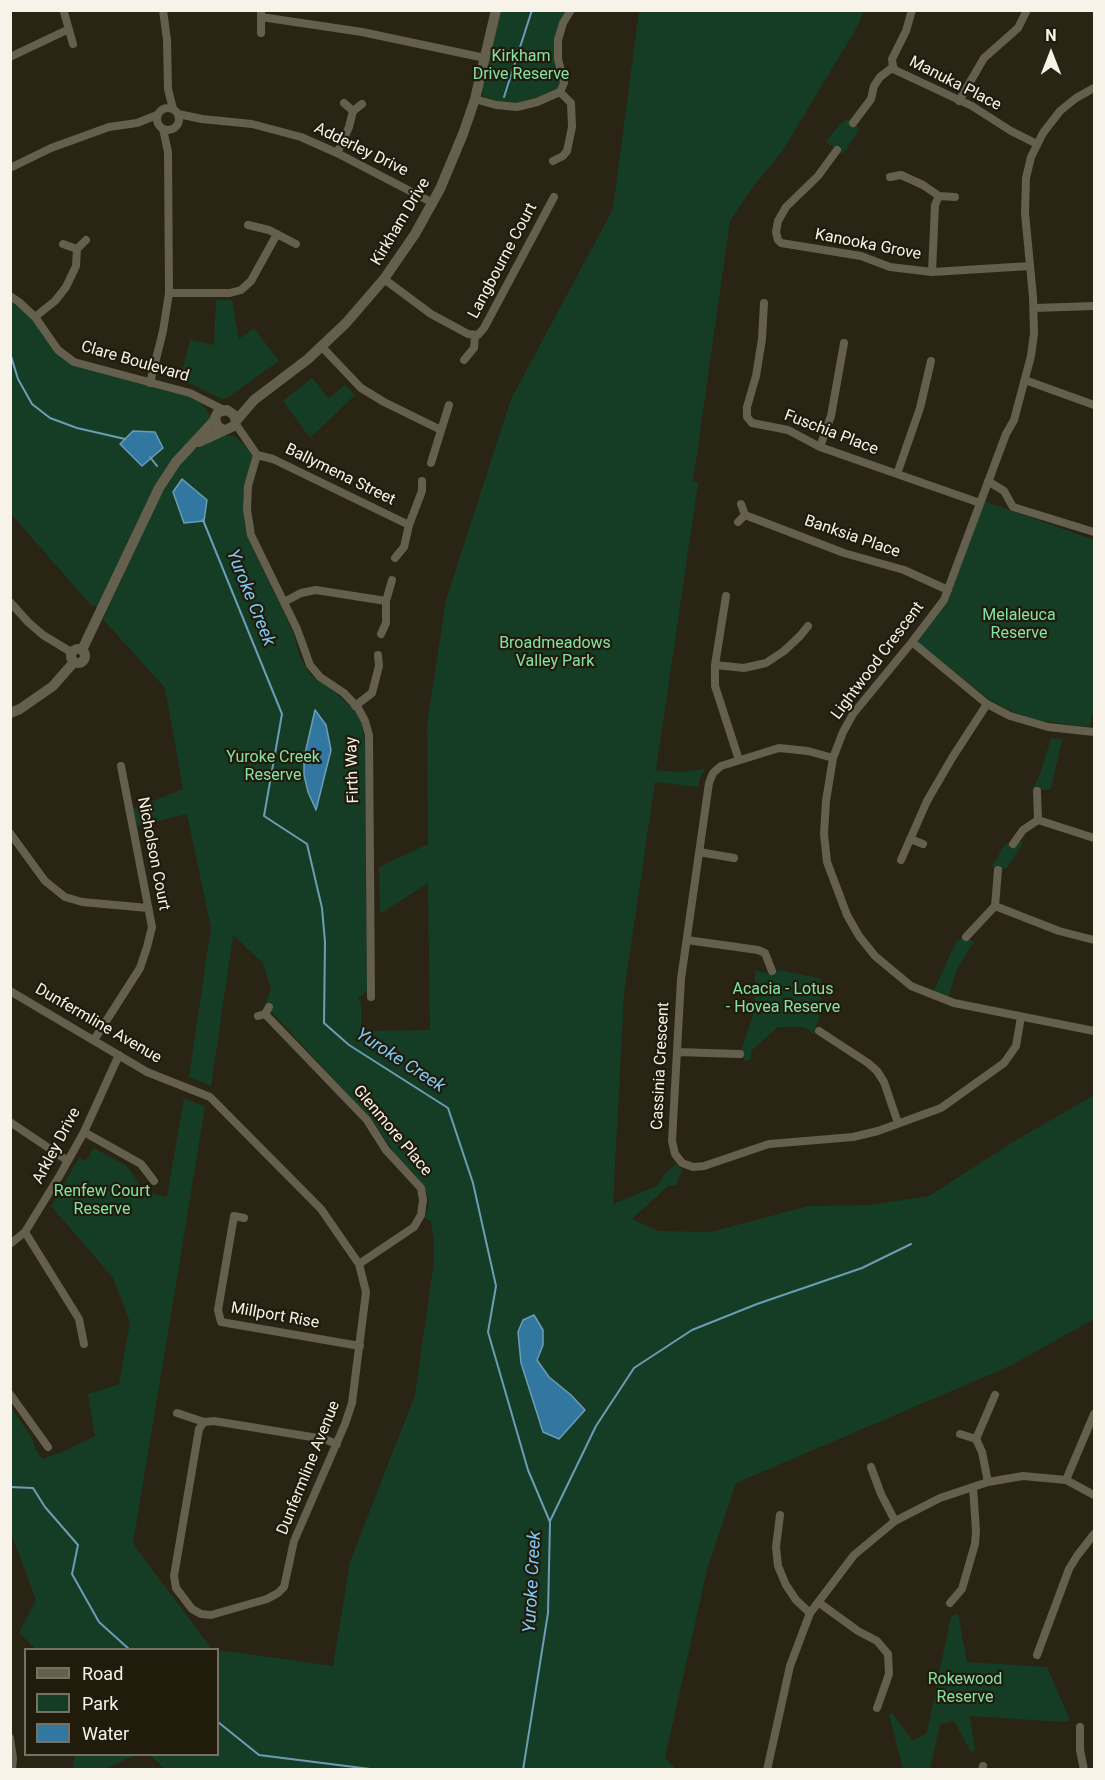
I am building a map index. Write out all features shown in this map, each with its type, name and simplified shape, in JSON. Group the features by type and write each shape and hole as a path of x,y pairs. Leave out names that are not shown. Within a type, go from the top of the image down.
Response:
{"street":[{"path":"150,382 166,317 168,152 176,119 168,89 167,40 163,10"},
{"name":"Kirkham Drive","path":"235,422 254,400 322,347 360,308 384,279 415,234 433,204 456,154 475,99 496,10"},
{"path":"475,99 496,105 517,106 537,102 560,92 564,83 558,59 558,40 563,23 571,10"},
{"name":"Manuka Place","path":"912,10 906,32 892,59 893,67 900,73 972,106 1011,131 1037,144"},
{"path":"959,101 976,68 1018,28 1027,10"},
{"path":"64,12 73,44"},
{"path":"261,33 261,14 362,32 485,58"},
{"path":"10,57 69,29"},
{"name":"Manuka Place","path":"853,123 871,99 874,86 880,77 893,67"},
{"name":"Lightwood Crescent","path":"1095,88 1076,98 1060,111 1043,133 1037,144 1025,184 1034,333 1024,382 1013,404 1006,434 944,600 853,714 843,732 833,758 824,819 827,862 847,915 859,936 888,969 911,986 954,1003 1095,1031"},
{"path":"168,89 160,112 161,128 168,152"},
{"path":"553,161 563,156 569,144 572,106 567,97 560,92"},
{"path":"344,103 353,111"},
{"path":"337,153 349,127 353,111 362,104"},
{"path":"10,168 51,148 109,127 137,123 160,112 176,119"},
{"path":"137,123 161,128 176,119"},
{"name":"Adderley Drive","path":"176,119 240,122 301,137 337,153 433,204"},
{"name":"Kanooka Grove","path":"837,150 818,176 786,207 778,222 777,240 784,244 861,256 890,267 932,273 1030,266"},
{"path":"563,156 570,165"},
{"path":"890,177 901,175 923,185 939,196 955,197"},
{"path":"932,273 935,205 939,196"},
{"name":"Langbourne Court","path":"384,279 431,314 468,334 480,333 554,197"},
{"path":"248,225 277,234 296,244"},
{"path":"168,293 230,293 241,290 251,281 277,234"},
{"path":"35,317 55,301 70,280 76,266 77,249 86,240"},
{"path":"63,244 77,249"},
{"name":"Clare Boulevard","path":"10,296 20,302 35,317 54,345 75,362 190,393 225,410"},
{"name":"Fuschia Place","path":"764,303 762,339 756,376 747,407 747,417 752,423 788,430 820,447 980,503"},
{"path":"1034,308 1095,306"},
{"name":"Langbourne Court","path":"464,360 474,348 475,335"},
{"path":"820,447 831,416 844,343"},
{"path":"322,347 361,388 441,430"},
{"path":"897,474 920,408 931,361"},
{"path":"1024,382 1095,405"},
{"name":"Kirkham Drive","path":"225,410 254,400"},
{"name":"Clare Boulevard","path":"204,401 215,419"},
{"path":"431,463 449,405"},
{"path":"10,713 20,709 53,686 76,655 159,488 176,462 215,419 218,412 225,410 234,415 235,422 257,455"},
{"path":"215,419 217,426 247,442"},
{"path":"193,445 232,428 235,422"},
{"name":"Ballymena Street","path":"257,455 273,459 409,525"},
{"name":"Firth Way","path":"257,455 248,486 247,510 251,535 297,629 310,665 320,677 344,693 356,706 365,721 369,735 371,997"},
{"name":"Ballymena Street","path":"394,558 404,547 409,525 422,491 422,481"},
{"path":"988,481 1004,491 1013,507 1095,532"},
{"path":"738,522 745,515 741,504"},
{"name":"Banksia Place","path":"745,515 844,553 904,570 948,590"},
{"path":"381,634 386,623 386,601 392,580"},
{"path":"284,603 301,593 316,590 386,601"},
{"path":"726,596 715,665 715,686 739,760"},
{"path":"10,602 43,635 76,655"},
{"path":"715,665 744,668 765,663 784,651 808,626"},
{"path":"912,642 987,704 1010,716 1032,724 1095,732"},
{"path":"356,706 372,693 379,666 378,655"},
{"path":"901,860 927,801 987,704"},
{"name":"Cassinia Crescent","path":"833,758 808,751 779,748 721,766 709,783 681,979 672,1141 675,1154 682,1162 693,1167 704,1166 769,1144 853,1137 941,1108 1004,1063 1016,1046 1021,1017"},
{"name":"Nicholson Court","path":"94,1040 140,968 152,927 121,766"},
{"path":"1037,791 1038,820"},
{"path":"1038,820 1095,838"},
{"path":"1012,844 1023,830 1038,820"},
{"path":"10,833 45,881 65,897 82,902 148,908"},
{"path":"910,839 923,844"},
{"path":"699,852 734,858"},
{"path":"966,937 995,906 998,870"},
{"path":"995,906 1059,931 1095,940"},
{"path":"687,940 758,950 765,953 772,971"},
{"name":"Dunfermline Avenue","path":"10,991 147,1072 210,1097 321,1209 359,1264 366,1292 352,1403 294,1541 284,1587 267,1599 211,1615 192,1610 176,1588 174,1576 199,1429 204,1422"},
{"name":"Glenmore Place","path":"264,1012 367,1120 387,1150 421,1188 422,1215 414,1227 359,1264"},
{"path":"819,1031 877,1071 884,1082 898,1124"},
{"path":"677,1052 740,1054"},
{"name":"Arkley Drive","path":"10,1244 26,1232 68,1161 84,1132 119,1055"},
{"path":"10,1122 68,1161"},
{"path":"84,1132 141,1164 154,1181"},
{"name":"Millport Rise","path":"244,1218 232,1214 218,1310 221,1322 360,1346"},
{"path":"26,1232 79,1319 84,1344"},
{"path":"10,1394 48,1447"},
{"path":"976,1439 995,1395"},
{"path":"177,1413 204,1422 214,1421 337,1443"},
{"path":"1066,1480 1095,1414"},
{"path":"960,1434 976,1439 982,1452 988,1482"},
{"path":"871,1467 894,1521"},
{"path":"767,1770 790,1666 810,1612 854,1555 894,1521 940,1498 988,1482 1023,1476 1066,1480 1095,1495"},
{"path":"950,1603 962,1589 975,1544 973,1487"},
{"path":"780,1515 776,1547 778,1566 786,1585 796,1599 810,1612"},
{"path":"1037,1655 1069,1569 1095,1534"},
{"path":"818,1602 858,1631 877,1641 888,1654 890,1674 877,1708"},
{"path":"1080,1727 1080,1750 1084,1770"},
{"path":"10,1738 12,1770"}],"green space":[{"name":"Kirkham Drive Reserve","path":"500,11 567,11 562,18 560,81 557,90 548,95 516,103 496,102 483,96 482,90"},
{"path":"639,11 863,11 859,24 783,150 750,191 730,221 693,481 698,483 656,770 680,772 705,769 698,787 655,782 624,993 613,1204 657,1186 666,1172 676,1164 682,1169 676,1185 668,1186 632,1219 658,1231 711,1232 808,1206 869,1205 929,1196 1013,1142 1094,1095 1094,1319 1012,1365 736,1483 707,1570 665,1758 676,1769 166,1770 151,1756 219,1756 219,1650 333,1666 350,1562 415,1395 434,1262 434,1240 431,1222 425,1218 429,1203 426,1190 413,1172 399,1160 373,1121 265,1005 271,989 263,963 233,935 211,1086 189,1077 211,928 187,814 137,826 133,809 183,789 165,688 103,619 168,479 189,454 207,440 216,436 234,436 248,448 253,457 243,497 248,538 294,634 299,655 311,675 336,693 354,710 361,722 365,740 367,990 358,999 361,1003 361,1031 430,1030 428,883 380,914 379,867 428,844 427,724 446,600 511,399 613,209"},
{"path":"847,119 860,129 843,154 826,142"},
{"path":"10,300 22,309 75,366 182,394 200,402 211,418 183,448 99,607 91,605 11,514"},
{"path":"216,300 232,300 239,339 254,328 279,361 227,398 221,399 180,380 190,340 214,345"},
{"path":"312,378 329,398 345,385 355,395 310,438 283,401"},
{"name":"Melaleuca Reserve","path":"984,501 1094,540 1094,706 1090,727 1034,720 1013,712 990,700 917,642 948,602"},
{"path":"1051,738 1062,739 1051,789 1034,791 1032,790 1040,774"},
{"path":"1019,841 1023,843 1007,868 998,870 992,866 1006,843 1013,844"},
{"path":"966,937 974,942 958,967 948,997 933,992 957,940"},
{"name":"Acacia - Lotus - Hovea Reserve","path":"755,970 766,973 780,970 822,979 819,1020 813,1034 805,1027 778,1027 751,1051 751,1059 745,1061 740,1054 755,1009"},
{"name":"Renfew Court Reserve","path":"184,1098 205,1107 133,1544 211,1648 35,1648 19,1633 36,1600 11,1533 11,1407 33,1440 42,1459 95,1436 88,1394 119,1384 130,1322 113,1278 51,1206 79,1158 86,1161 94,1148 127,1166 143,1189 167,1197"},
{"name":"Rokewood Reserve","path":"958,1614 967,1662 1047,1667 1070,1720 1063,1722 970,1716 975,1751 971,1752 954,1721 940,1724 930,1769 903,1769 889,1714 892,1713 913,1741 927,1733 951,1616"},
{"path":"75,1756 133,1756 105,1769 73,1769"}],"water":[{"path":"133,431 155,432 163,448 142,466 120,444"},
{"path":"182,479 207,500 204,521 184,523 173,492"},
{"path":"315,710 326,725 331,750 316,810 304,775 304,758"},
{"path":"534,1315 543,1330 543,1345 537,1360 549,1377 585,1410 559,1439 543,1432 521,1363 518,1332 523,1320"}],"waterway":[{"path":"504,97 532,10"},
{"path":"10,353 18,379 32,404 50,418 77,428 125,439"},
{"path":"150,457 157,466"},
{"name":"Yuroke Creek","path":"203,520 282,714 264,816 307,844 322,908 325,942 324,1023 349,1045 448,1108 473,1183 496,1286 488,1332 528,1470 550,1522 548,1613 523,1770"},
{"path":"550,1521 596,1426 634,1368 692,1330 757,1304 862,1268 911,1244"},
{"path":"10,1487 33,1488 45,1507 78,1545 72,1574 99,1622 128,1648"},
{"path":"219,1723 259,1755 378,1770"}],"park label":[{"name":"Broadmeadows Valley Park","path":"555,653"},
{"name":"Yuroke Creek Reserve","path":"273,767"}]}
